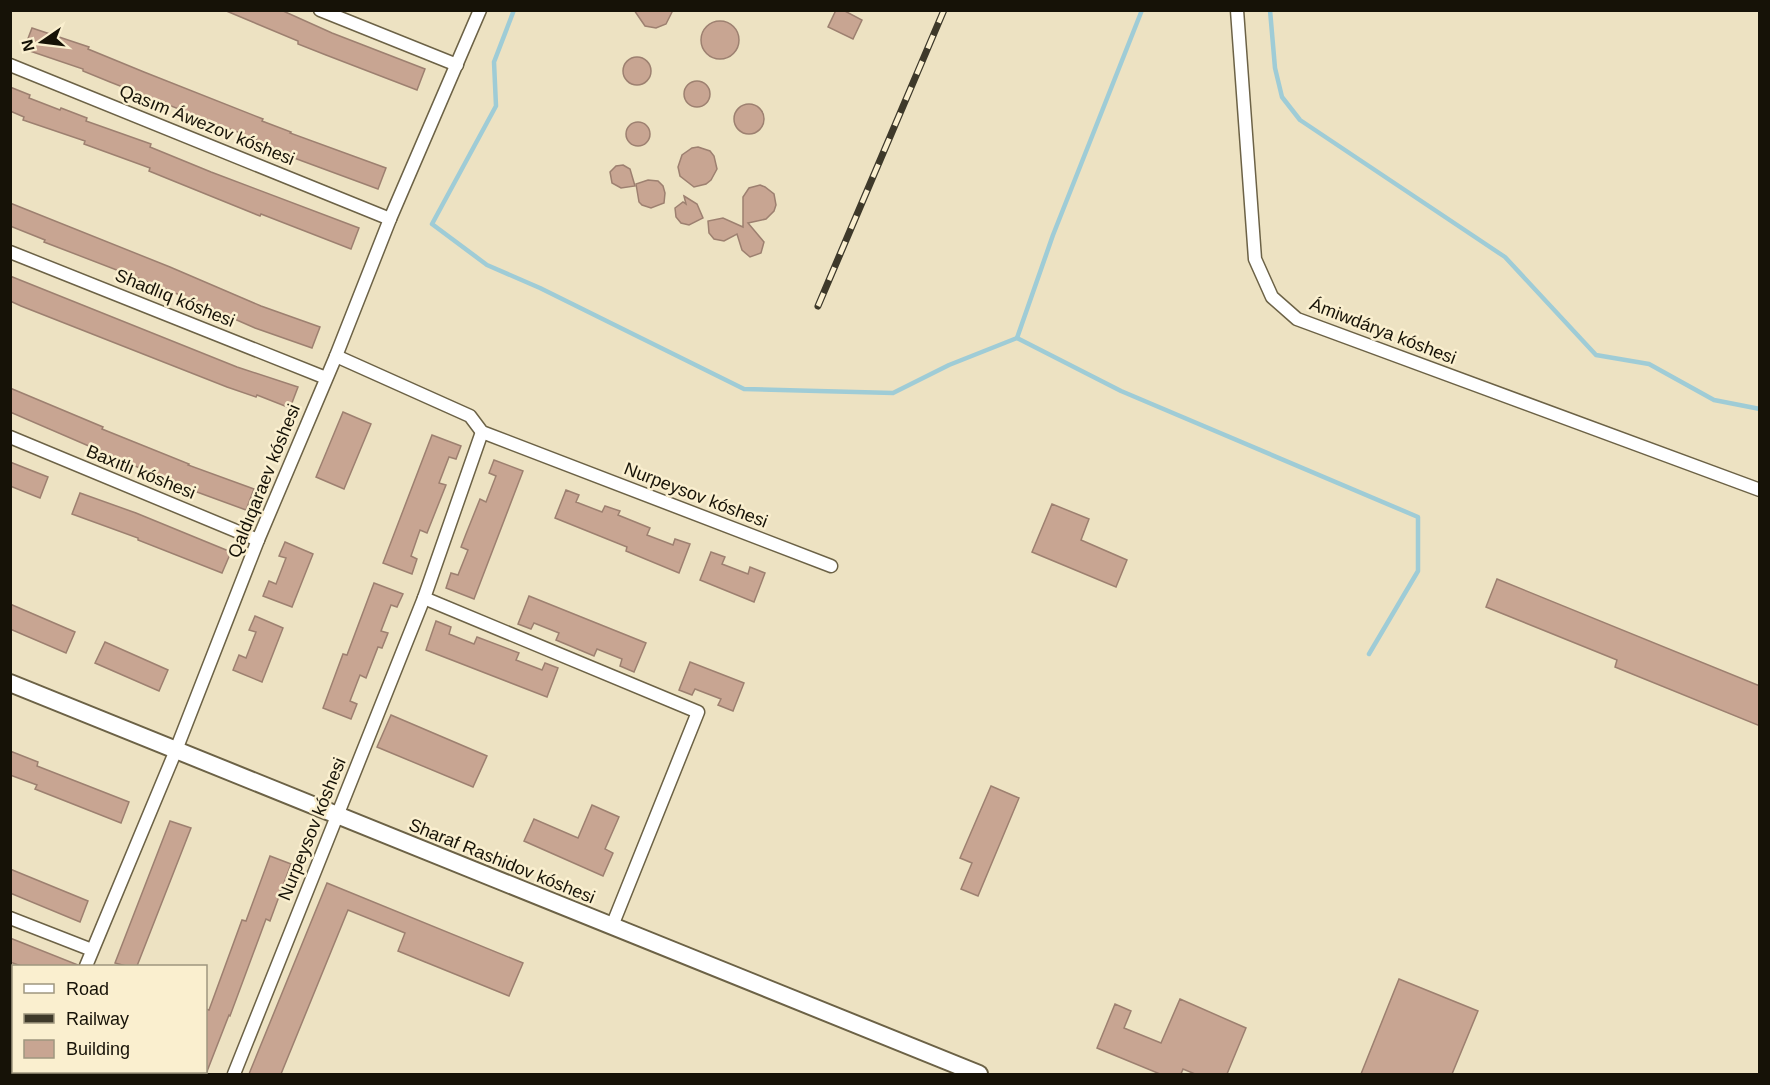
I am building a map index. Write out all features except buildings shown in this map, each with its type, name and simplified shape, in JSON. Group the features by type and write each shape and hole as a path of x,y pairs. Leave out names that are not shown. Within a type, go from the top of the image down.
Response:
{"street":[{"path":"320,10 457,65"},
{"name":"Qaldıqaraev kóshesi","path":"86,965 176,750 258,540 336,356 390,219 480,10"},
{"name":"Ámiwdárya kóshesi","path":"1237,10 1255,259 1272,297 1297,319 1760,490"},
{"name":"Qasım Áwezov kóshesi","path":"10,65 390,219"},
{"name":"Shadlıq kóshesi","path":"10,252 326,378"},
{"name":"Nurpeysov kóshesi","path":"336,356 470,416 482,432 831,566"},
{"name":"Nurpeysov kóshesi","path":"234,1074 424,598 482,432"},
{"name":"Baxıtlı kóshesi","path":"10,437 258,540"},
{"path":"424,598 699,712 612,926"},
{"name":"Sharaf Rashidov kóshesi","path":"10,683 979,1074"},
{"path":"10,918 93,950"}],"waterway":[{"path":"514,10 494,62 496,106 432,224 487,265 540,288 744,389 893,393 949,365 1017,338 1121,391 1418,517 1418,571 1369,654"},
{"path":"1017,338 1053,235 1142,10"},
{"path":"1270,10 1275,68 1282,97 1300,120 1505,257 1596,355 1649,364 1714,400 1760,409"}],"railway":[{"path":"818,306 944,10"}]}
